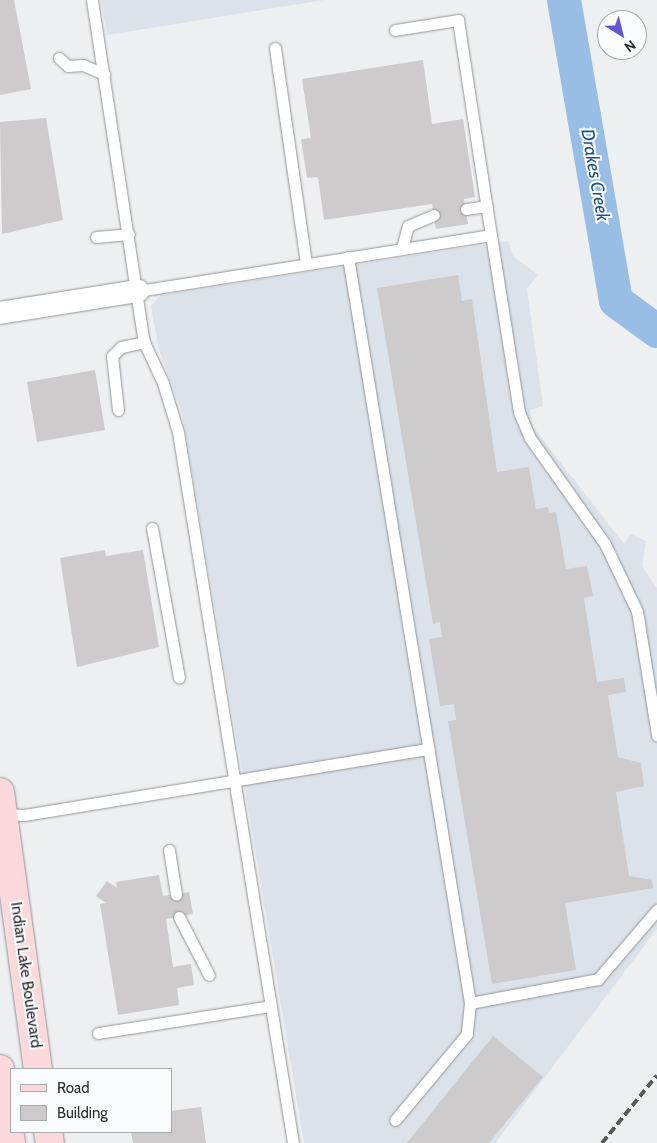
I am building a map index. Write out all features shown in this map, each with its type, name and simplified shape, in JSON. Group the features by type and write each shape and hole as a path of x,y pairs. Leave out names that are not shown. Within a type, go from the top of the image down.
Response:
{"main road":[{"name":"Indian Lake Boulevard","path":"2,803 38,1068"},
{"path":"0,1069 11,1143"}],"street":[{"path":"0,313 138,291"}],"lane":[{"path":"92,0 138,291 144,342 164,383 178,432 232,782 293,1143"},
{"path":"395,30 458,20 519,412 530,438 605,544 638,611 657,735"},
{"path":"275,48 306,263"},
{"path":"59,58 68,66 83,65 104,74"},
{"path":"466,210 487,206"},
{"path":"402,248 408,226 434,215"},
{"path":"96,238 129,234"},
{"path":"138,291 491,235"},
{"path":"348,257 470,1003 467,1034 395,1120"},
{"path":"118,410 112,356 122,347 144,342"},
{"path":"152,528 179,678"},
{"path":"2,803 24,815 429,749"},
{"path":"169,850 176,894"},
{"path":"470,1003 598,979 657,910"},
{"path":"179,917 209,975"},
{"path":"98,1034 271,1006"}],"shaded area":[{"path":"101,0 324,0 107,35"},
{"path":"508,241 513,256 538,275 527,289 543,406 530,410 533,427 624,544 630,534 646,541 642,566 657,588 657,929 495,1143 304,1143 182,413 159,350 151,306 161,295"}],"building":[{"path":"0,0 14,0 31,89 0,95"},
{"path":"423,60 432,124 463,119 475,197 464,199 468,224 436,229 432,204 324,220 318,177 307,178 301,139 311,138 302,79"},
{"path":"46,118 63,220 2,234 0,122"},
{"path":"458,275 462,301 472,299 497,472 529,467 536,509 548,507 549,513 556,512 566,569 587,566 593,596 584,598 597,682 624,678 626,692 608,695 618,757 641,763 644,786 616,792 629,876 652,880 653,888 565,903 576,970 492,984 448,721 456,720 454,704 440,706 429,639 442,637 440,622 433,624 377,288"},
{"path":"95,370 105,430 37,442 27,382"},
{"path":"105,550 106,556 143,550 159,647 77,667 60,558"},
{"path":"159,875 163,896 189,892 193,914 166,919 173,967 191,964 194,985 177,988 179,1005 118,1015 100,904 106,903 96,896 107,881 117,888 116,882"},
{"path":"493,1036 543,1077 489,1143 407,1143"},
{"path":"201,1107 206,1143 133,1143 131,1133 172,1133 172,1111"}],"waterway":[{"name":"Drakes Creek","path":"564,0 616,301 657,331"}],"railway":[{"path":"602,1143 657,1075"}]}
